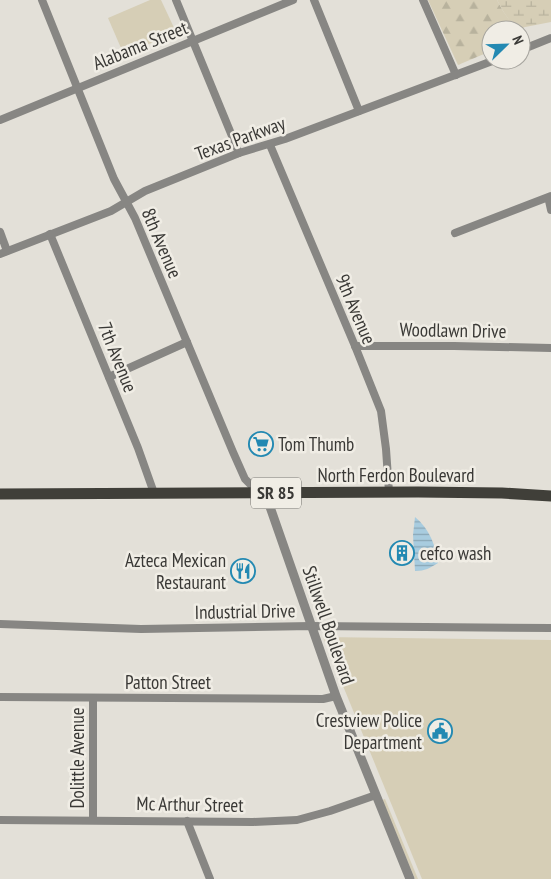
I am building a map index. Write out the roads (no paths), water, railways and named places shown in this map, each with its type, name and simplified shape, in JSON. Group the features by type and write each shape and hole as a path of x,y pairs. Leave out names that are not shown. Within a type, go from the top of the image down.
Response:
{"main road":[{"name":"North Ferdon Boulevard","path":"0,494 389,492 502,493 551,496"}],"street":[{"name":"8th Avenue","path":"42,0 114,179 135,218 245,479 260,494"},
{"path":"176,0 239,153"},
{"name":"Alabama Street","path":"0,120 293,0"},
{"path":"314,0 359,111"},
{"path":"423,0 456,75"},
{"path":"531,46 551,38"},
{"name":"Texas Parkway","path":"4,253 111,211 145,191 239,153 270,145 481,65"},
{"name":"9th Avenue","path":"270,145 355,346 383,420 389,492"},
{"path":"551,197 549,201 551,210"},
{"path":"455,233 551,197"},
{"path":"0,232 4,253"},
{"name":"7th Avenue","path":"50,234 154,493"},
{"path":"109,377 187,342"},
{"name":"Woodlawn Drive","path":"355,346 551,348"},
{"name":"Stillwell Boulevard","path":"260,494 269,504 336,696 410,879"},
{"name":"Industrial Drive","path":"0,624 141,629 311,626 551,628"},
{"name":"Patton Street","path":"0,697 323,699 336,696"},
{"name":"Dolittle Avenue","path":"93,819 94,698"},
{"name":"Mc Arthur Street","path":"0,820 93,819 253,822 297,820 330,811 376,794"},
{"path":"187,821 210,879"}],"water":[{"path":"415,517 424,526 431,538 436,550 438,563 427,569 415,571 413,535"}],"place":[{"name":"Tom Thumb","path":"261,444"},
{"name":"cefco wash","path":"402,553"},
{"name":"Azteca Mexican Restaurant","path":"243,571"},
{"name":"Crestview Police Department","path":"440,731"}]}
